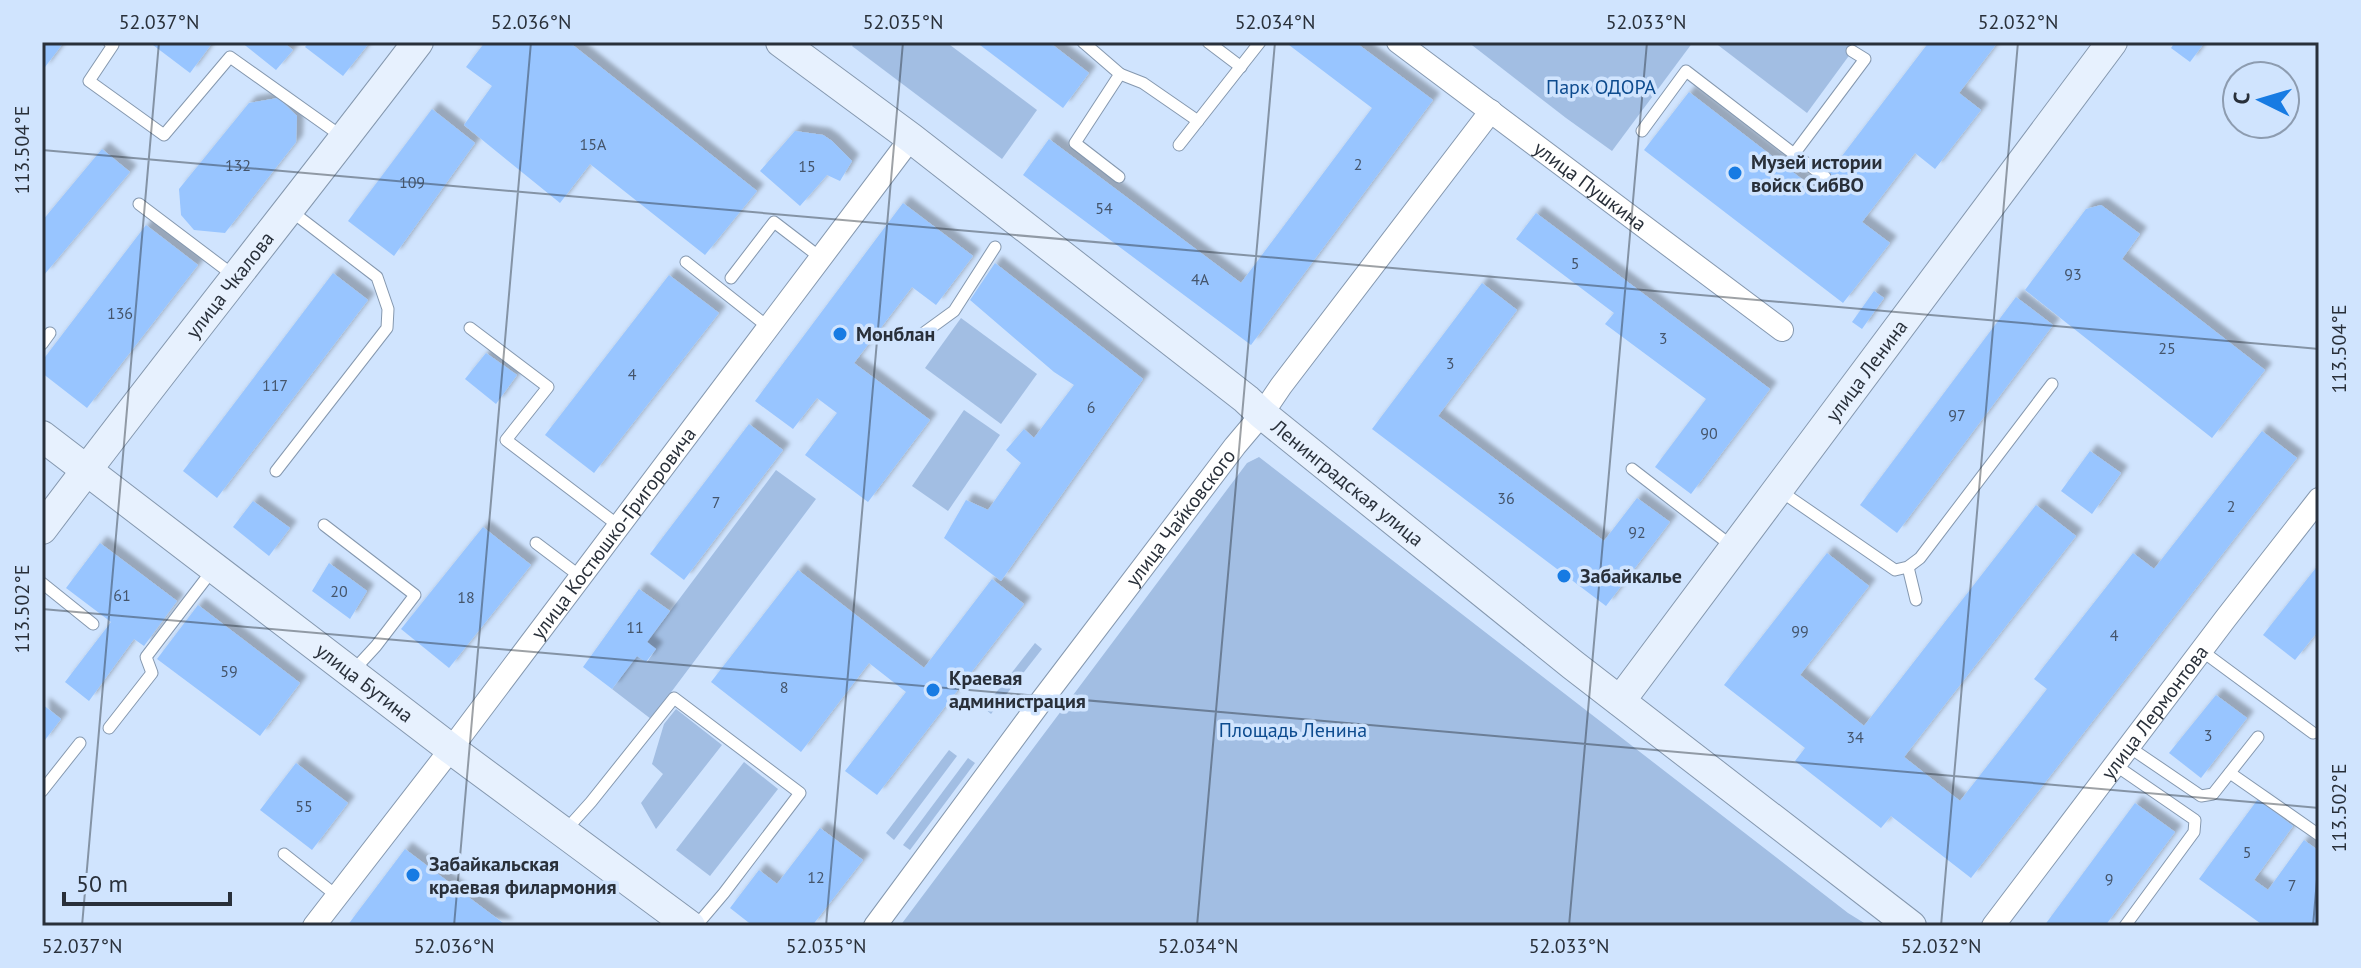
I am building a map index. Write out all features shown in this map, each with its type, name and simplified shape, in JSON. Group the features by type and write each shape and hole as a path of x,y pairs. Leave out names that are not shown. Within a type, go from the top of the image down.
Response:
{"main road":[{"name":"улица Чкалова","path":"42,529 418,42"},
{"name":"Ленинградская улица","path":"781,42 911,138 1246,399 1620,701 1911,926"},
{"name":"улица Ленина","path":"1620,701 2112,42"},
{"name":"улица Бутина","path":"42,436 451,749 690,926"}],"street":[{"name":"улица Пушкина","path":"1398,42 1782,330"},
{"name":"улица Чайковского","path":"875,926 1080,649 1491,111"},
{"name":"улица Костюшко-Григоровича","path":"314,926 911,138"},
{"name":"улица Лермонтова","path":"1993,926 2319,499"}],"lane":[{"path":"109,42 113,45 89,81 164,135 230,57 345,139"},
{"path":"1083,42 1120,74 1143,83 1198,121"},
{"path":"1208,42 1241,67"},
{"path":"1179,145 1260,42"},
{"path":"1794,154 1865,59 1852,51"},
{"path":"1642,131 1686,71 1825,177"},
{"path":"1119,177 1075,143 1120,74"},
{"path":"139,204 237,278"},
{"path":"276,471 387,328 388,309 377,277 290,210"},
{"path":"731,278 774,222 821,258"},
{"path":"921,335 954,311 995,247"},
{"path":"686,262 768,327"},
{"path":"470,328 548,387 506,440 619,526"},
{"path":"42,344 50,333"},
{"path":"1778,489 1895,570 1908,567 1920,558 2052,384"},
{"path":"1632,469 1734,548"},
{"path":"324,525 415,595 352,673"},
{"path":"536,543 581,577"},
{"path":"109,728 152,673 146,657 214,567"},
{"path":"1908,567 1916,600"},
{"path":"42,583 93,624"},
{"path":"2202,651 2313,733"},
{"path":"564,833 674,698 800,793 696,926"},
{"path":"2129,747 2201,796 2213,794 2258,737"},
{"path":"42,791 80,743"},
{"path":"2115,765 2195,820 2194,832 2125,926"},
{"path":"2230,773 2319,835"},
{"path":"284,854 337,896"}],"green space":[{"path":"855,42 946,42 1037,110 1002,159 852,46"},
{"name":"Парк ОДОРА","path":"1468,42 1693,42 1612,151"},
{"path":"1714,42 1859,42 1807,113"},
{"path":"961,318 1037,374 1001,424 925,368"},
{"path":"964,410 1000,435 948,511 912,486"},
{"name":"Площадь Ленина","path":"1259,457 1848,913 1869,926 900,926 1247,463"},
{"path":"776,470 816,499 651,719 612,689 637,656 647,662 656,649 647,642"},
{"path":"1035,643 1042,649 991,714 984,708"},
{"path":"676,709 722,745 656,829 641,803 663,774 652,764 664,724"},
{"path":"949,750 957,756 894,840 886,833"},
{"path":"968,758 975,763 910,850 903,845"},
{"path":"744,762 778,789 710,876 676,850"}],"building":[{"path":"42,42 64,42 42,71"},
{"path":"149,42 213,42 190,73"},
{"path":"241,42 283,42 293,50 276,70"},
{"path":"309,42 370,42 343,76 305,47"},
{"path":"485,42 569,42 757,191 705,255 590,164 560,203 464,125 492,86 466,67"},
{"path":"976,42 1049,42 1089,73 1063,108"},
{"path":"1291,42 1355,42 1433,100 1251,345 1023,175 1049,139 1241,283 1372,108 1289,45"},
{"name":"Музей истории войск СибВО","path":"1929,42 1998,42 1959,93 1981,110 1935,169 1915,153 1862,222 1890,243 1843,303 1644,150 1689,92 1816,190"},
{"path":"2175,42 2205,42 2190,62 2171,48"},
{"path":"278,98 297,116 296,142 225,233 194,230 181,215 179,189 249,103"},
{"path":"432,109 475,143 394,256 348,221"},
{"path":"795,131 823,135 852,161 840,181 827,175 800,206 760,171"},
{"path":"102,149 130,172 44,275 42,221"},
{"name":"Монблан","path":"903,203 973,256 936,305 912,287 854,363 930,420 868,502 805,455 837,413 817,398 793,429 755,401"},
{"path":"2101,205 2140,234 2122,259 2265,370 2212,438 2025,290 2086,209"},
{"path":"1536,213 1770,389 1691,494 1655,467 1706,399 1605,324 1614,313 1516,239"},
{"path":"146,225 198,265 87,408 42,373 42,361"},
{"path":"995,263 1143,379 1001,581 944,538 966,500 988,510 1021,463 1006,450 1024,429 1034,438 1074,385 1054,372 970,300"},
{"path":"333,273 368,300 217,498 183,471"},
{"path":"669,275 719,313 594,473 545,435"},
{"path":"1482,283 1517,310 1438,416 1604,541 1637,498 1670,522 1606,606 1372,429"},
{"path":"1874,291 1884,298 1862,329 1852,322"},
{"path":"2016,297 2053,325 1897,533 1860,505"},
{"path":"486,353 517,375 496,404 465,379"},
{"path":"749,424 783,450 684,580 650,554"},
{"path":"2262,431 2297,458 1971,878 1891,816 1881,828 1795,761 1805,748 1724,685 1827,553 1869,586 1800,675 1864,726 2036,505 2076,536 1904,757 1960,801 2047,689 2034,679 2133,553 2154,569"},
{"path":"2090,451 2121,473 2092,514 2061,491"},
{"path":"253,501 290,528 269,556 233,527"},
{"path":"483,527 531,565 449,668 401,629"},
{"path":"100,543 177,601 144,646 134,639 89,701 65,682 111,622 66,588"},
{"path":"329,563 367,591 350,619 312,591"},
{"path":"2319,564 2319,630 2295,660 2263,635"},
{"path":"798,570 924,668 992,579 1024,604 877,795 845,771 906,692 869,663 801,752 711,682"},
{"path":"639,589 670,611 647,642 656,649 646,662 637,656 612,689 583,667"},
{"path":"198,605 300,683 260,736 157,659"},
{"path":"2216,695 2247,718 2201,778 2169,753"},
{"path":"42,704 61,719 42,744"},
{"path":"296,763 348,803 312,850 260,810"},
{"path":"2258,799 2293,826 2254,880 2268,890 2304,840 2319,851 2319,926 2264,926 2199,879"},
{"path":"2135,803 2175,832 2105,926 2044,926"},
{"path":"820,828 863,860 812,926 753,926 730,908 759,870 777,884"},
{"name":"Забайкальская краевая филармония","path":"405,849 475,902 507,926 347,926"}],"place":[{"name":"Музей истории войск СибВО","path":"1735,173"},
{"name":"Монблан","path":"840,334"},
{"name":"Забайкалье","path":"1564,576"},
{"name":"Краевая администрация","path":"933,690"},
{"name":"Забайкальская краевая филармония","path":"413,875"}]}
